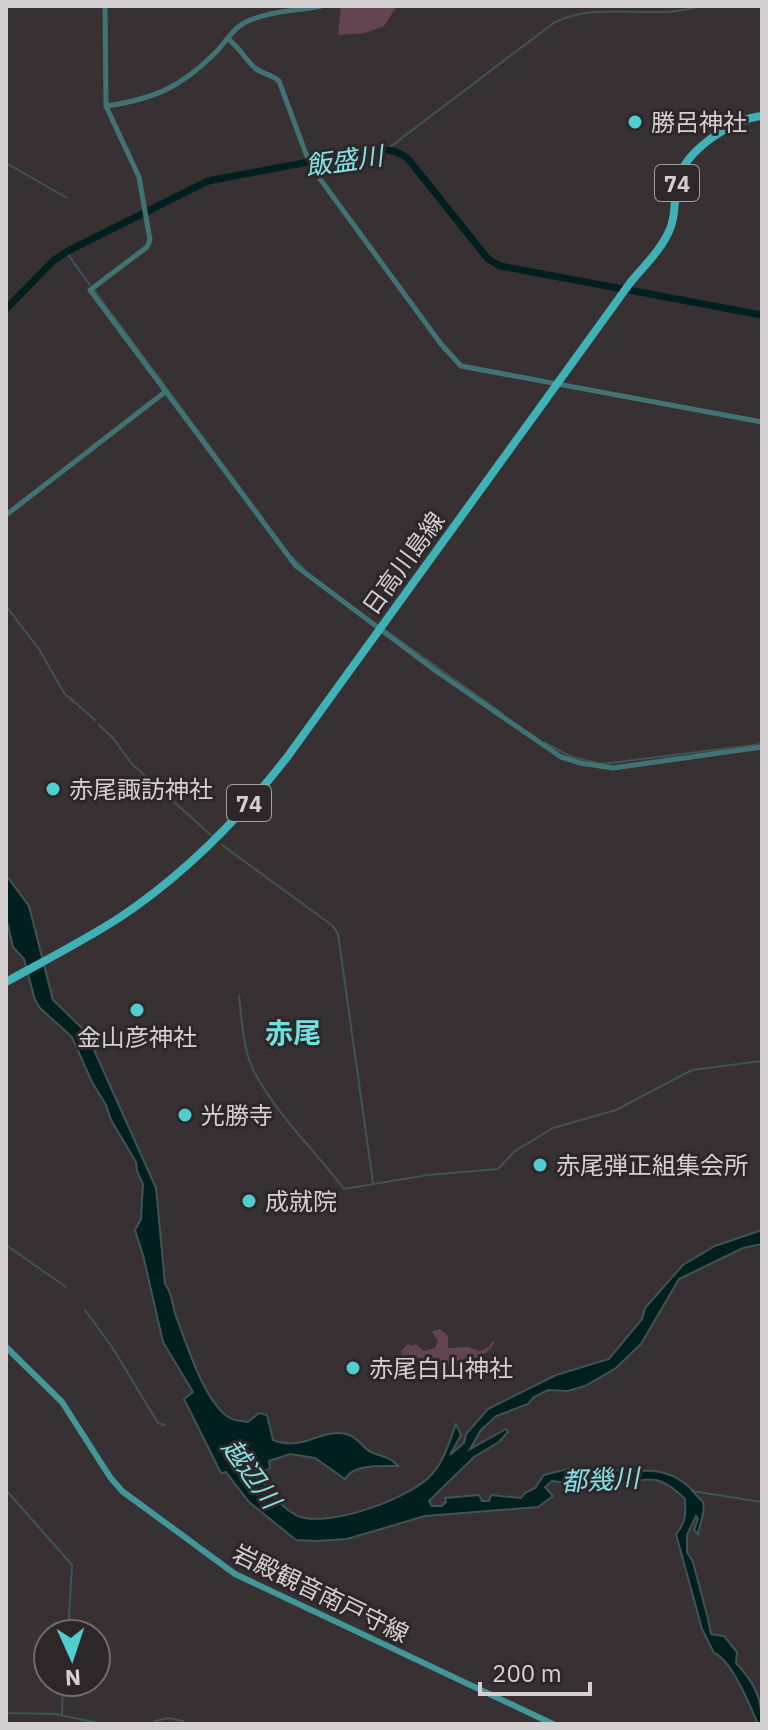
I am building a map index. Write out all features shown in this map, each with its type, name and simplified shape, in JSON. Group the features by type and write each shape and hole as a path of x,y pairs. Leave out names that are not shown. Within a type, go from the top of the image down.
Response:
{"main road":[{"name":"日高川島線","path":"6,982 146,899 226,829 279,767 670,230 678,180 686,161 736,122 762,116"},
{"name":"岩殿観音南戸守線","path":"6,1347 62,1402 122,1491 215,1560 283,1598 553,1724"}],"street":[{"path":"105,6 106,106 133,160 145,202 150,240 147,247 90,290 296,566 540,745 561,757 613,768 762,747"},
{"path":"106,106 136,101 174,87 190,77 239,26 251,20 321,6"},
{"path":"228,39 258,70 271,74 279,81 314,170 458,365 762,422"},
{"path":"6,515 165,392"}],"shaded area":[{"path":"341,6 397,6 384,26 365,33 338,35"},
{"path":"440,1329 448,1336 448,1348 468,1347 480,1351 495,1341 487,1352 474,1360 439,1368 414,1357 403,1357 401,1351 408,1344 416,1344 424,1351 435,1348 438,1341 432,1331"}],"water":[{"path":"6,875 29,906 53,1000 86,1032 156,1188 165,1284 192,1358 213,1400 221,1411 234,1420 248,1422 259,1413 267,1415 273,1440 293,1443 329,1434 346,1434 398,1466 361,1468 345,1479 315,1458 290,1454 269,1461 270,1468 265,1471 253,1456 247,1454 274,1497 296,1515 309,1519 347,1515 406,1493 436,1469 456,1424 461,1435 450,1455 464,1443 466,1434 488,1409 556,1375 609,1359 642,1319 645,1308 683,1265 715,1246 762,1230 762,1244 743,1248 679,1279 641,1344 616,1368 585,1386 568,1391 548,1390 528,1404 496,1416 481,1430 470,1449 506,1429 508,1432 499,1442 474,1457 429,1501 432,1506 442,1506 445,1498 479,1495 482,1501 489,1501 491,1495 521,1498 535,1488 544,1475 575,1467 595,1475 619,1470 623,1474 652,1471 679,1479 704,1506 698,1534 694,1530 698,1519 696,1516 687,1535 687,1552 693,1562 711,1634 724,1636 737,1652 736,1663 759,1698 762,1724 758,1724 734,1674 714,1653 702,1629 676,1534 685,1518 685,1499 658,1480 607,1486 552,1481 545,1487 553,1496 538,1507 425,1516 347,1539 316,1541 296,1540 249,1502 226,1472 221,1473 184,1399 193,1392 163,1342 135,1230 141,1219 143,1184 136,1162 111,1120 72,1037 35,1000 24,959 13,947 6,917"}],"waterway":[{"path":"386,150 555,22 595,12 668,12 701,6"},
{"name":"飯盛川","path":"6,309 53,261 66,252 208,181 382,150 405,156 488,259 500,266 762,315"},
{"path":"6,163 67,198"},
{"path":"66,252 90,285"},
{"path":"94,290 264,520"},
{"path":"292,557 304,569"},
{"path":"6,606 39,649 64,693 95,720"},
{"path":"385,630 503,714"},
{"path":"99,725 132,764 212,836"},
{"path":"545,743 572,757 602,764 762,744"},
{"path":"222,845 333,926 338,934 373,1183"},
{"path":"239,996 246,1047 256,1075 286,1120 344,1189 428,1175 498,1169 515,1151 553,1128 616,1110 692,1070 762,1061"},
{"path":"6,1245 66,1287"},
{"path":"85,1310 112,1347 158,1423 165,1425"},
{"path":"6,1490 72,1565 69,1618"},
{"path":"692,1491 762,1502"},
{"path":"62,1715 63,1698"},
{"path":"6,1713 55,1714 98,1723 133,1724"},
{"path":"155,1721 168,1718 185,1724"},
{"path":"137,1724 148,1723"},
{"path":"166,1724 183,1724"}],"place":[{"name":"勝呂神社","path":"635,122"},
{"name":"赤尾諏訪神社","path":"53,789"},
{"name":"金山彦神社","path":"137,1010"},
{"name":"光勝寺","path":"185,1115"},
{"name":"赤尾弾正組集会所","path":"540,1165"},
{"name":"成就院","path":"249,1201"},
{"name":"赤尾白山神社","path":"353,1368"}],"district":[{"name":"赤尾","path":"293,1032"}],"water label":[{"name":"越辺川","path":"252,1473"},
{"name":"都幾川","path":"600,1479"}]}
